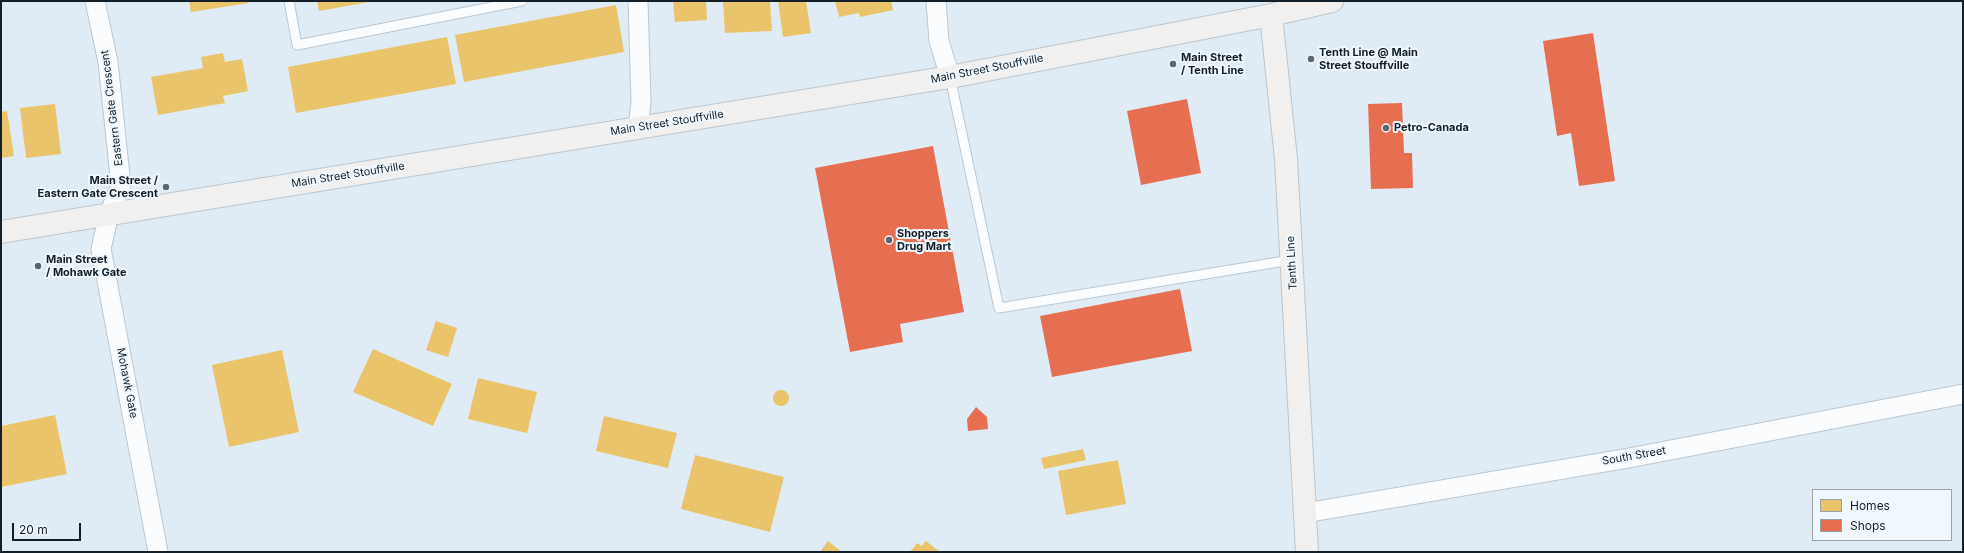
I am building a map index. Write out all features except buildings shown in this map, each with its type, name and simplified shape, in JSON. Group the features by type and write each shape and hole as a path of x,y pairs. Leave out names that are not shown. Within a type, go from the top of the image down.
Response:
{"main road":[{"name":"Main Street Stouffville","path":"1,232 950,77 1271,15 1332,1"},
{"name":"Tenth Line","path":"1271,15 1286,159 1307,552"}],"street":[{"name":"Eastern Gate Crescent","path":"95,1 108,62 121,186 109,214"},
{"path":"638,1 640,102 638,128"},
{"path":"936,1 939,41 950,77"},
{"name":"Mohawk Gate","path":"109,214 102,249 158,552"},
{"name":"South Street","path":"1305,513 1628,458 1963,394"}],"lane":[{"path":"289,1 297,45 522,1"},
{"path":"950,77 999,308 1292,260"}],"place":[{"name":"Tenth Line @ Main Street Stouffville","path":"1311,59"},
{"name":"Main Street / Tenth Line","path":"1173,64"},
{"name":"Petro-Canada","path":"1386,128"},
{"name":"Main Street / Eastern Gate Crescent","path":"166,187"},
{"name":"Shoppers Drug Mart","path":"889,240"},
{"name":"Main Street / Mohawk Gate","path":"38,266"}]}
